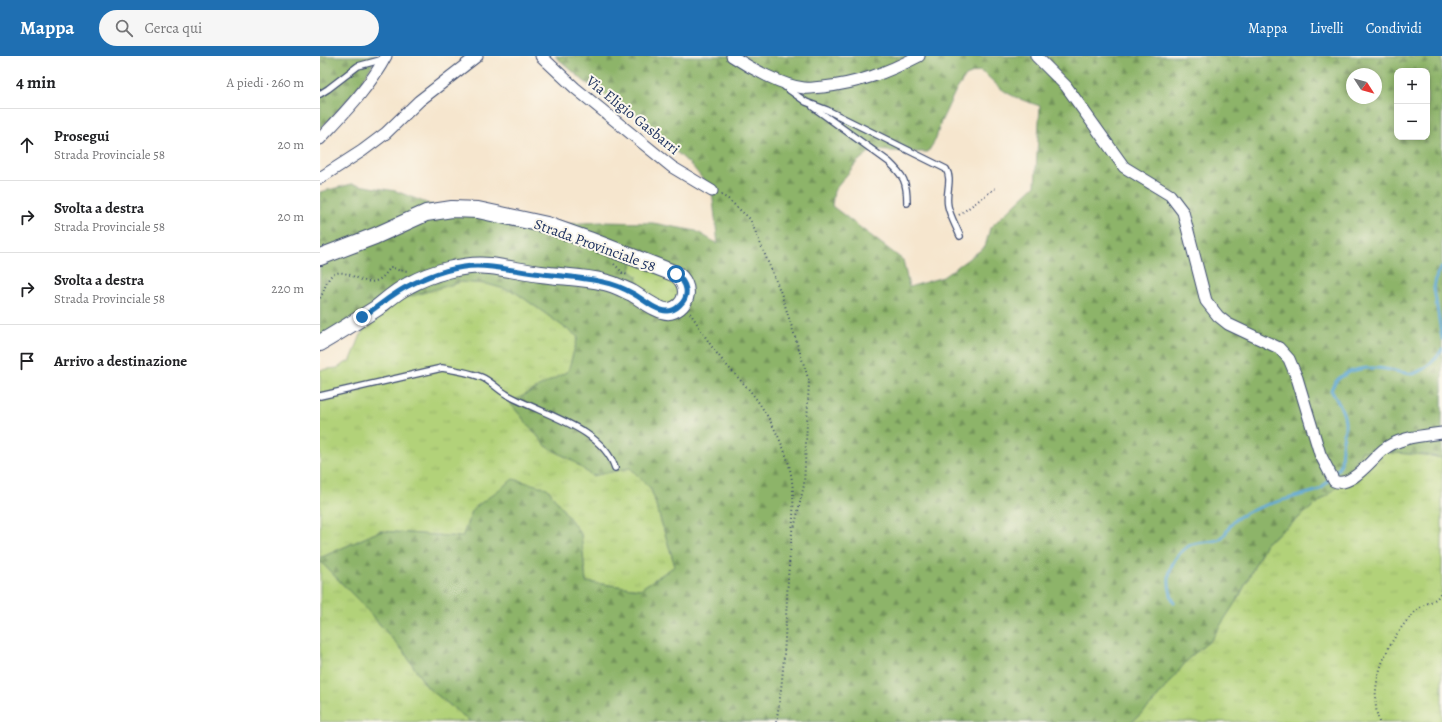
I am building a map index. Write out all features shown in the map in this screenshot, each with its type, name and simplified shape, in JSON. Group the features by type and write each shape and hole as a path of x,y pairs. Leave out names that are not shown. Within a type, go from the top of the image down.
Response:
{"street":[{"path":"320,178 362,151 386,133 419,101 477,56"},
{"name":"Via Eligio Gasbarri","path":"541,56 574,88 672,166 712,191"},
{"path":"735,57 786,84 805,88 844,85 886,72 919,56"},
{"path":"1036,56 1066,86 1124,167 1170,195 1183,212 1206,301 1218,316 1228,324 1279,348 1289,359 1297,378 1320,454 1334,481 1338,483 1344,482 1352,478 1385,448 1399,441 1442,433"},
{"path":"320,139 374,77 385,57"},
{"name":"Strada Provinciale 58","path":"320,257 375,236 426,213 452,209 478,210 547,225 676,274 682,278 686,284 683,302 675,309 666,311 657,308 624,289 604,282 490,266 465,266 409,285 362,317 320,342"}],"lane":[{"path":"320,94 328,90 358,66 385,57"},
{"path":"770,76 889,162 904,179 907,188 907,203"},
{"path":"806,102 827,110 946,169 949,178 947,196 948,207 960,236"},
{"path":"320,396 442,368 459,371 482,377 506,395 565,422 588,435 611,458 615,468"}],"path":[{"path":"953,219 997,187"},
{"path":"712,191 728,199 750,219 781,293 809,382 804,485 793,534 789,561 783,673 776,722"},
{"path":"622,272 627,275"},
{"path":"683,302 718,355 751,392 766,414 785,451 791,477 793,534"},
{"path":"1379,722 1376,698 1382,660 1396,636 1416,610 1436,598 1442,590"}],"green space":[{"path":"320,56 377,56 352,95 320,129"},
{"path":"555,56 1442,56 1442,458 1426,455 1362,451 1333,491 1266,543 1240,595 1211,640 1190,657 1151,705 1132,722 471,722 427,687 404,652 361,603 320,561 320,558 380,531 462,537 473,509 513,479 547,488 581,534 586,582 640,589 675,566 651,489 630,468 592,476 573,461 546,446 510,403 568,371 578,337 515,292 487,284 461,282 378,307 320,343 320,192 352,184 396,191 444,210 547,225 601,222 653,223 696,231 718,244 712,191 693,167 633,113 585,82","holes":["979,71 1008,93 1040,106 1035,185 990,228 985,247 943,277 909,287 903,260 832,206 834,191 857,162 872,150 928,152 936,139 940,124 955,92 966,76","632,261 676,281 681,295 667,307 635,291 637,276 630,271"]},
{"path":"632,261 672,277 681,295 667,307 635,291 637,276 630,271"},
{"path":"461,282 487,284 515,292 578,337 568,371 510,403 546,446 573,461 592,476 630,468 651,489 675,566 640,589 586,582 581,534 547,488 473,509 462,537 380,531 320,558 320,370 337,368 351,360 370,312 378,307"},
{"path":"1362,451 1426,455 1442,458 1442,722 1132,722 1151,705 1190,657 1211,640 1240,595 1266,543 1333,491"},
{"path":"320,561 361,603 404,652 427,687 471,722 320,722"}],"waterway":[{"path":"1442,267 1437,274 1434,288 1442,339"},
{"path":"1334,474 1341,464 1342,445 1345,431 1343,412 1331,390 1338,379 1349,372 1368,368 1378,368 1412,374 1416,373 1437,357 1442,349"},
{"path":"1174,603 1171,596 1169,582 1170,570 1176,558 1187,547 1194,544 1220,539 1233,522 1242,515 1285,499 1316,491 1322,488 1330,478"}],"route":[{"path":"362,317 409,285 431,276 465,266 490,266 604,282 624,289 657,308 666,311 675,309 683,302 685,297 686,284 682,278 676,274"}]}
